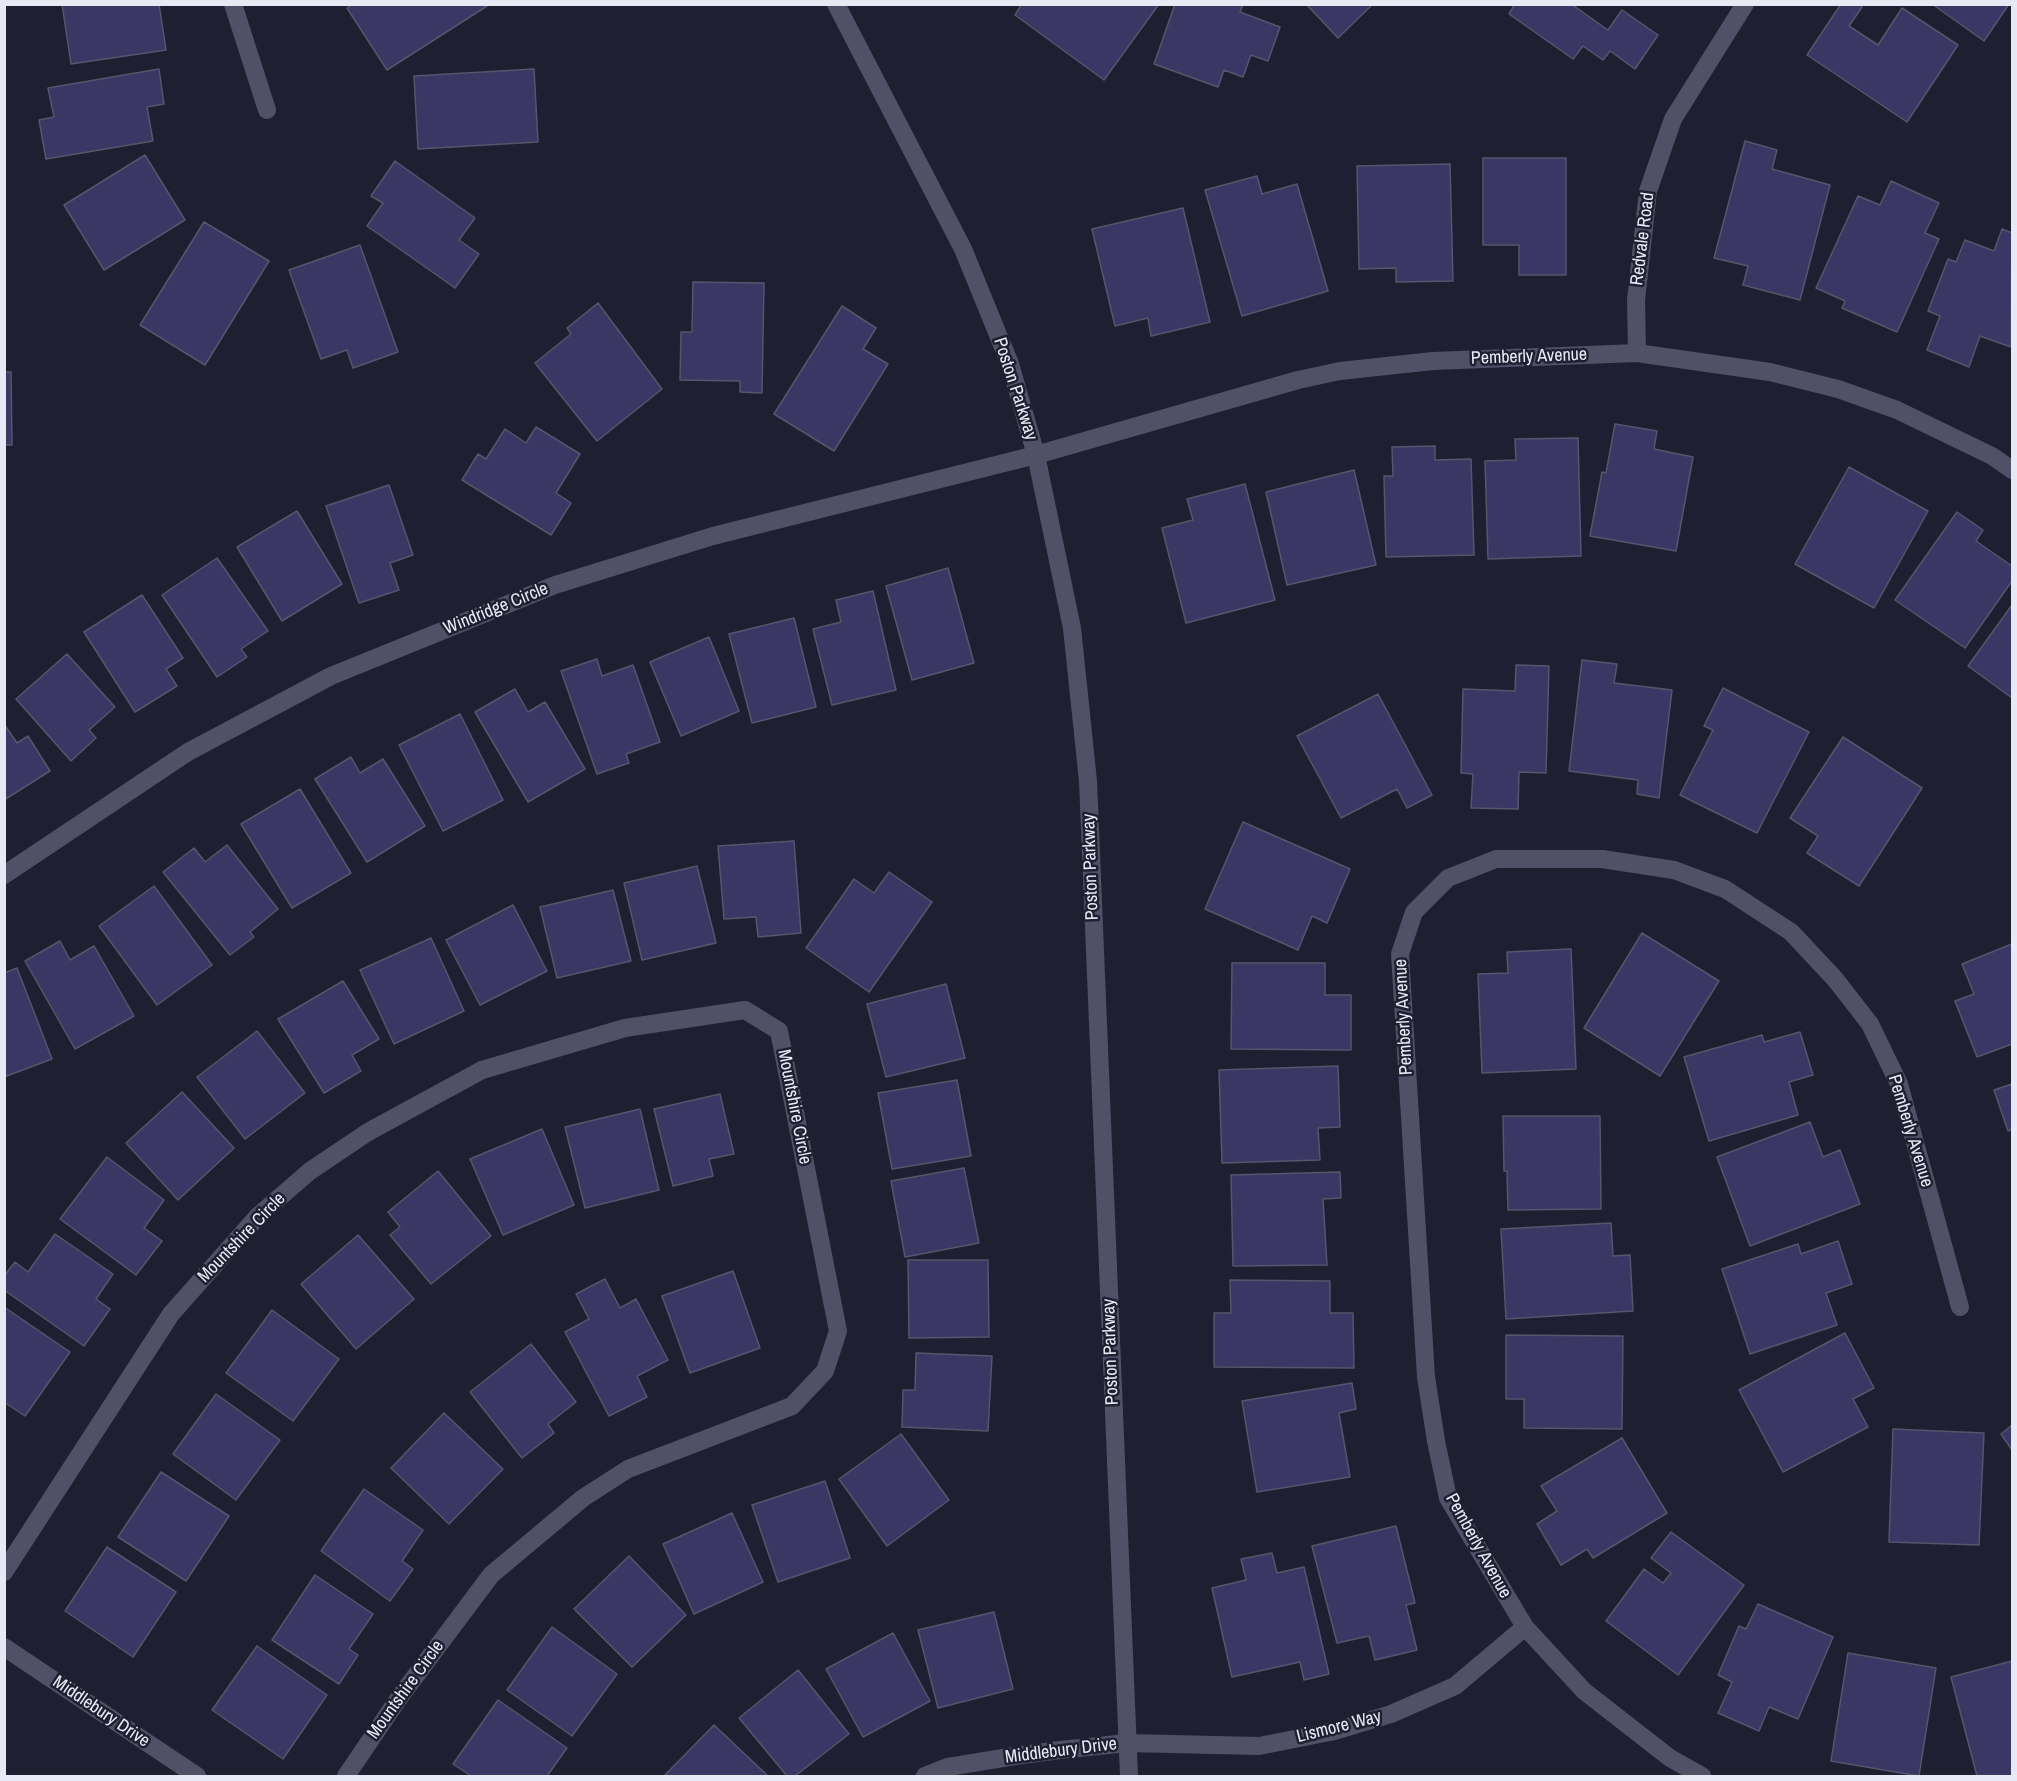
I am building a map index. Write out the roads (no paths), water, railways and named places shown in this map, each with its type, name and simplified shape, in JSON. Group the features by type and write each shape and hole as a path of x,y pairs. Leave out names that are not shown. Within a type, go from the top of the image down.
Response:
{"street":[{"path":"233,4 267,110"},
{"name":"Poston Parkway","path":"836,4 963,249 1010,364 1036,455 1072,628 1088,781 1129,1776"},
{"name":"Redvale Road","path":"1637,353 1636,300 1648,190 1673,119 1745,4"},
{"name":"Pemberly Avenue","path":"1036,455 1298,380 1340,371 1433,361 1637,353 1770,372 1839,389 1897,410 1992,456 2013,470"},
{"name":"Windridge Circle","path":"4,875 188,752 331,676 384,654 555,585 712,536 1036,455"},
{"name":"Pemberly Avenue","path":"1702,1776 1670,1758 1584,1691 1525,1627 1448,1498 1426,1377 1400,954 1414,912 1448,878 1496,859 1602,859 1674,870 1725,889 1791,932 1835,979 1870,1024 1899,1084 1960,1307"},
{"name":"Mountshire Circle","path":"4,1572 171,1314 258,1216 310,1171 368,1132 482,1070 625,1028 745,1010 779,1031 838,1330 825,1371 792,1406 628,1469 583,1498 491,1575 399,1698 345,1776"},
{"name":"Lismore Way","path":"1127,1743 1259,1746 1335,1731 1391,1714 1455,1686 1525,1627"},
{"name":"Middlebury Drive","path":"4,1647 197,1776"},
{"name":"Middlebury Drive","path":"925,1776 948,1767 1015,1756 1127,1743"}]}
